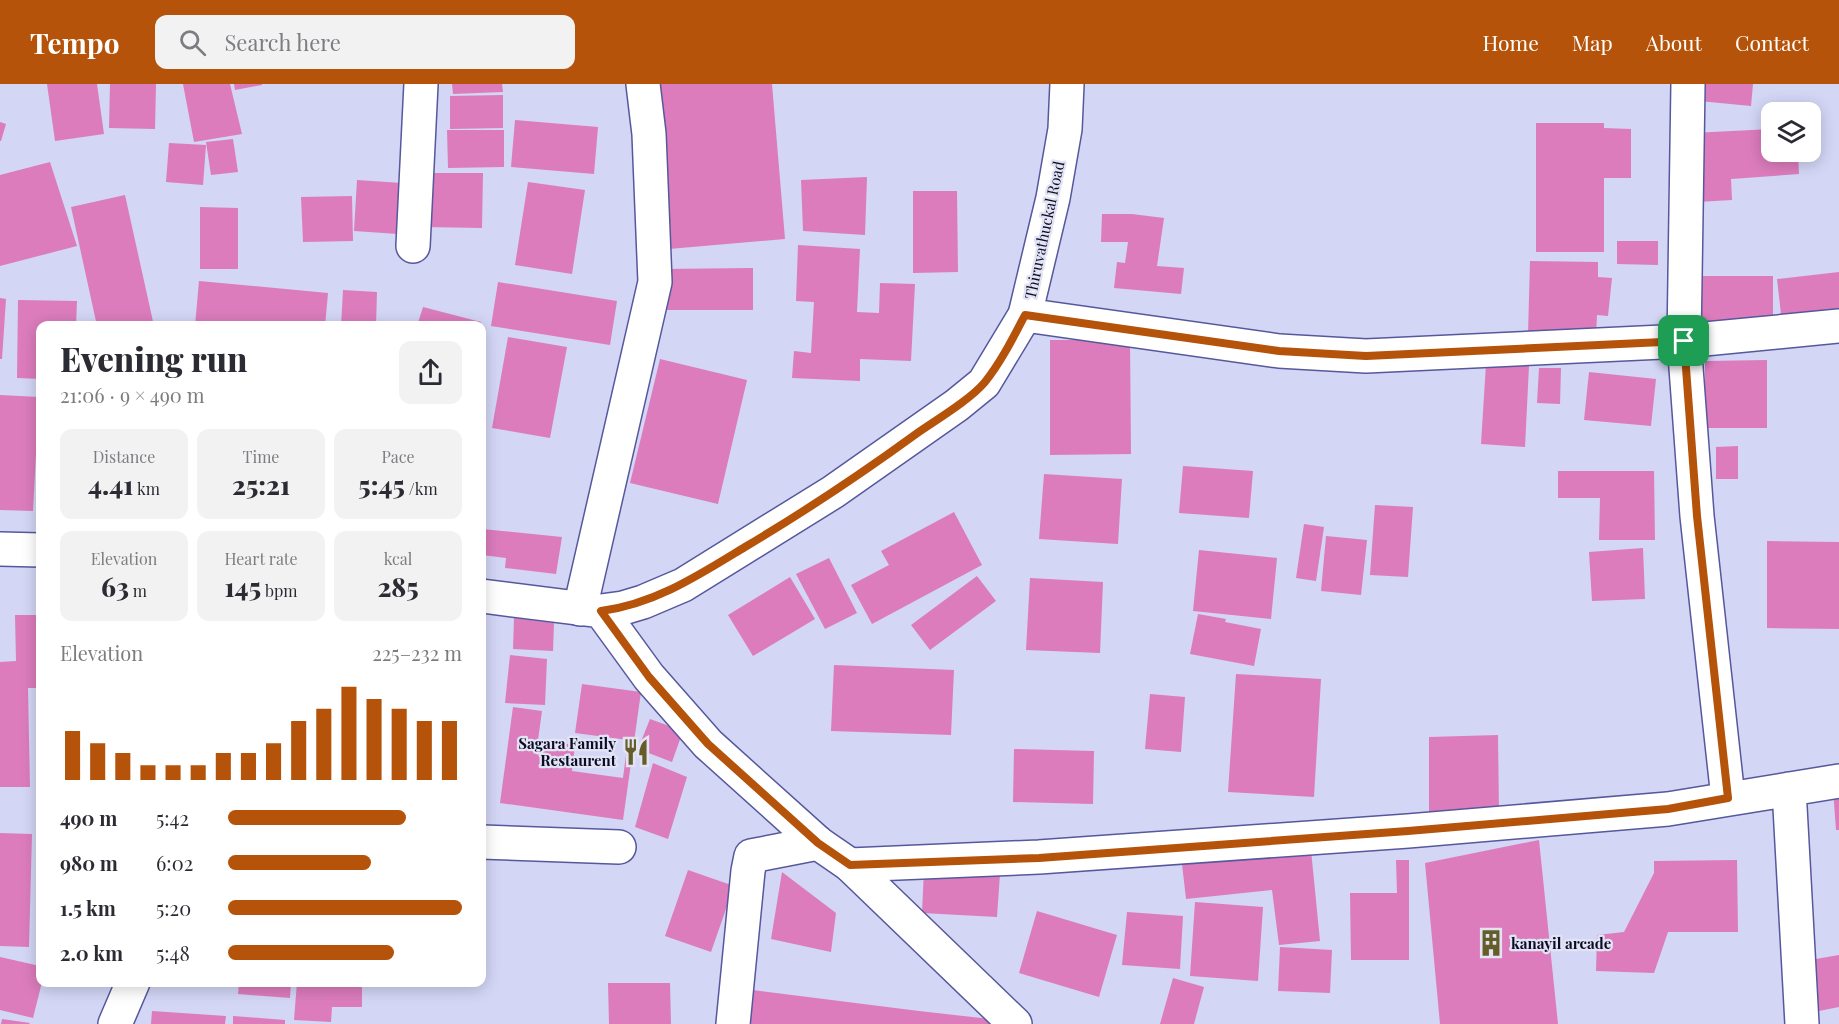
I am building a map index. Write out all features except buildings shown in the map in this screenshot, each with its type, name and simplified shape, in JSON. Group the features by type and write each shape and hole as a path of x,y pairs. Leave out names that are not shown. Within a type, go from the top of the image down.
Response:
{"street":[{"path":"413,246 421,84"},
{"path":"643,84 649,134 655,282 590,610 708,744 818,843 850,865 1015,1024"},
{"name":"Thiruvathuckal Road","path":"486,597 590,610 623,608 643,602 682,585 775,529 883,458 984,383 1025,315 1053,198 1065,129 1067,84"},
{"path":"1688,84 1684,341 1697,516 1728,798"},
{"path":"1025,315 1279,351 1366,356 1684,341 1839,326"},
{"path":"0,549 36,550"},
{"path":"850,865 1039,858 1668,809 1839,781"},
{"path":"1789,789 1802,1024"},
{"path":"486,842 619,847"},
{"path":"733,1024 751,856 818,843"},
{"path":"115,1024 131,987"}],"place":[{"name":"Sagara Family Restaurent","path":"636,752"},
{"name":"kanayil arcade","path":"1491,943"}],"route":[{"path":"1025,315 1279,351 1366,356 1684,341 1697,516 1728,798 1668,809 1408,831 1039,858 850,865 818,843 708,744 649,677 601,611 643,602 682,585 775,529 883,458 984,383 1025,315"}]}
